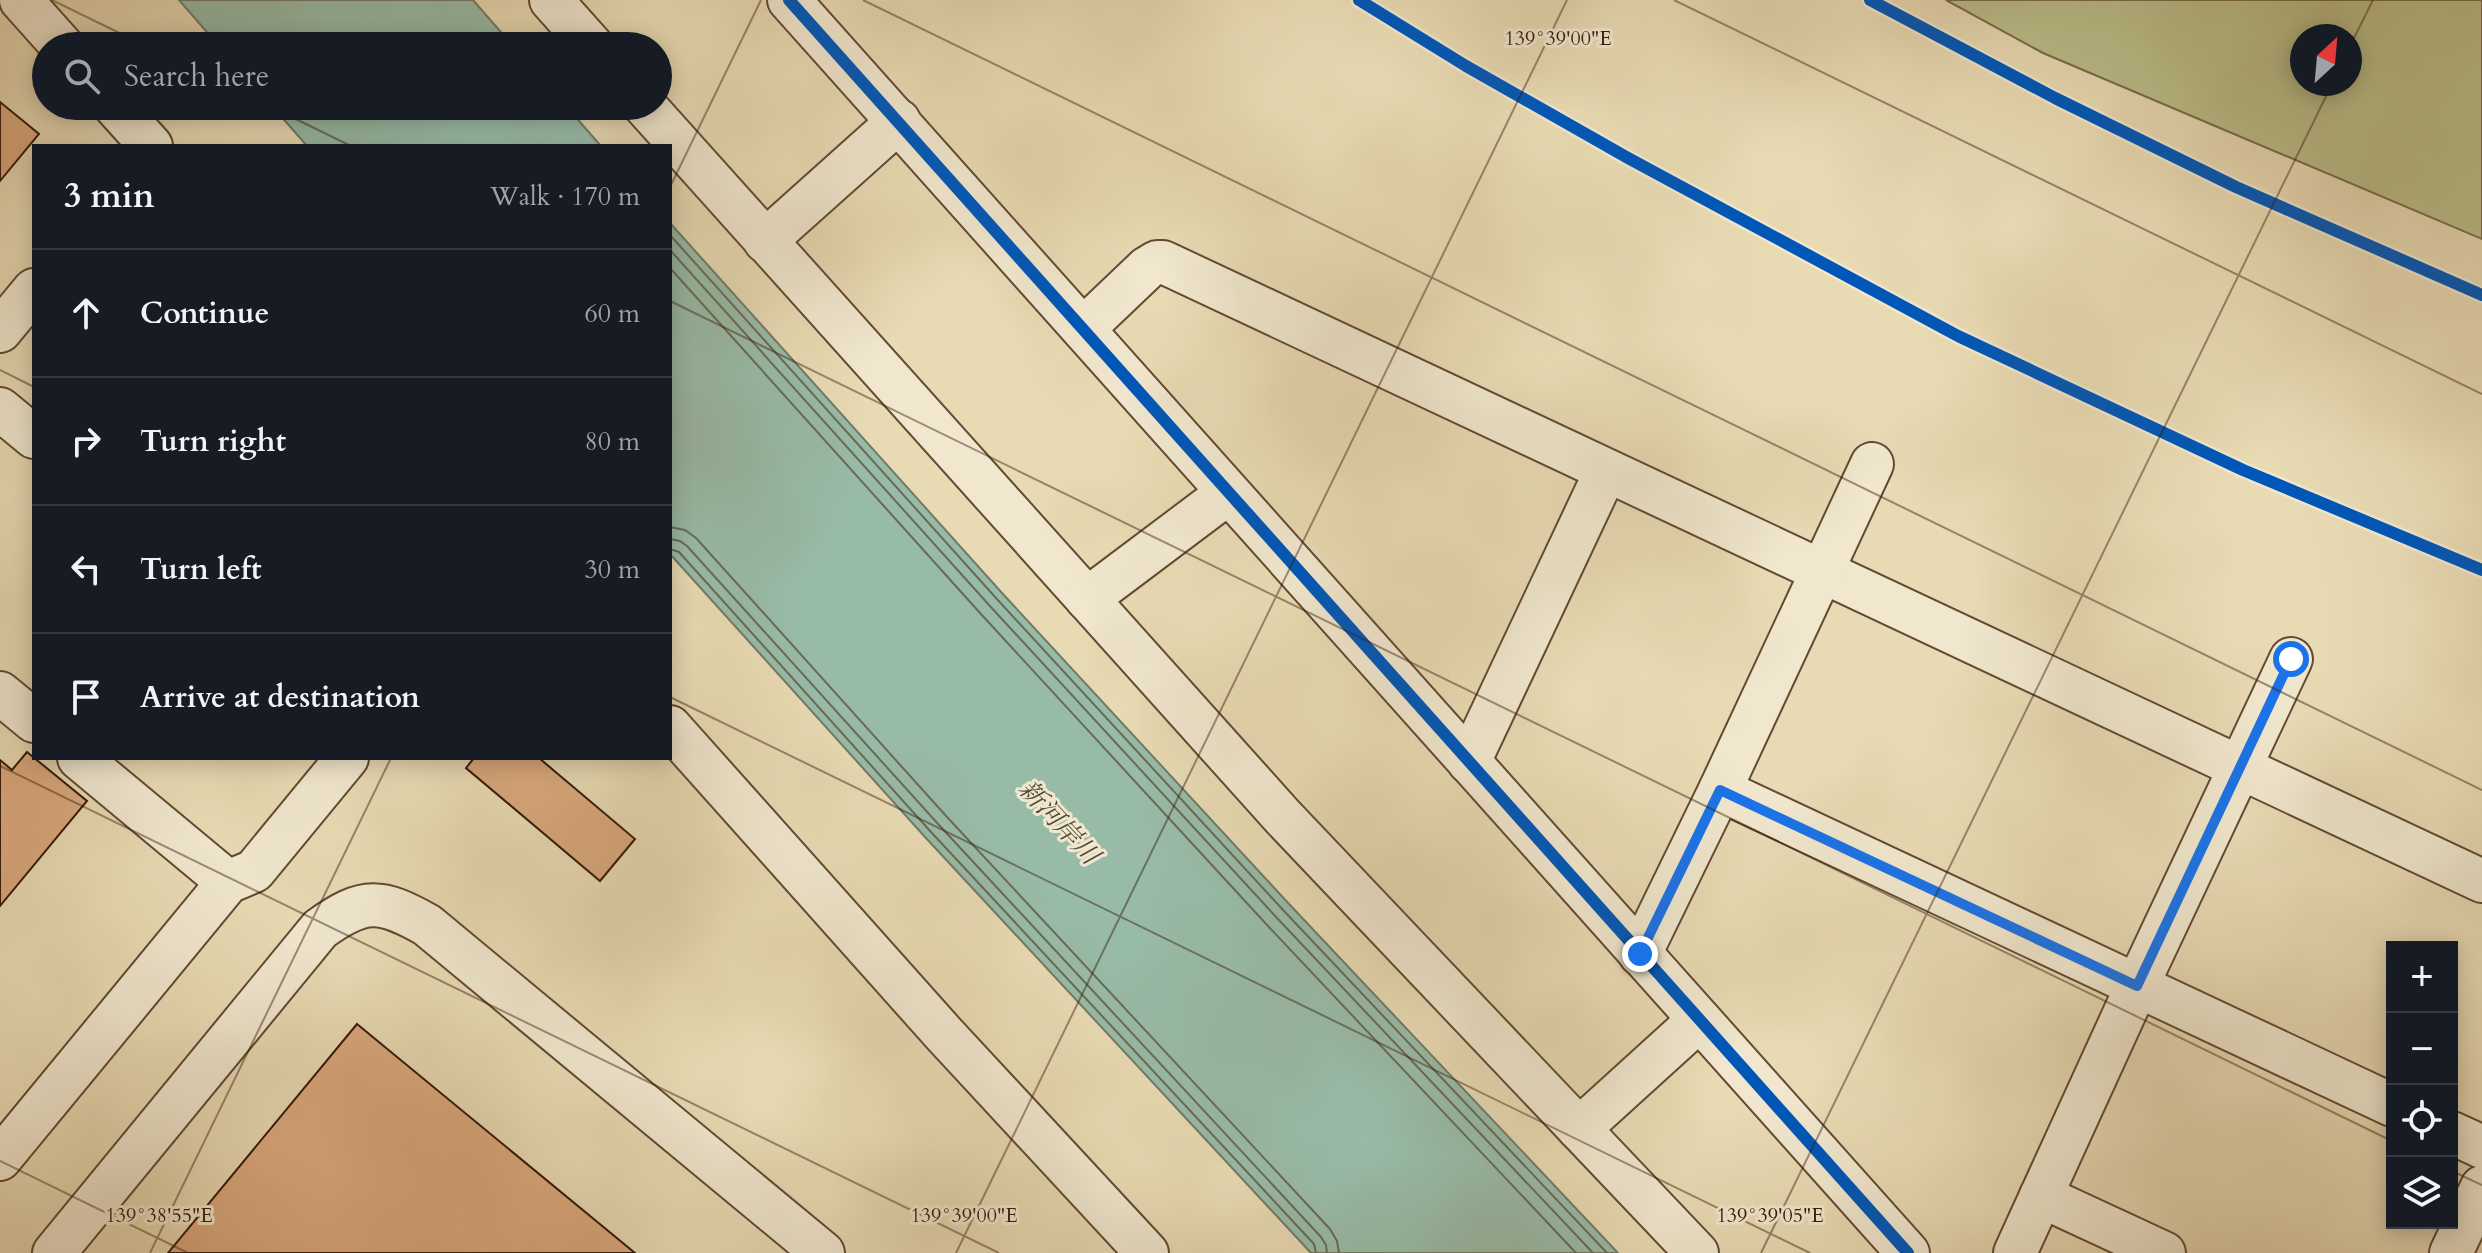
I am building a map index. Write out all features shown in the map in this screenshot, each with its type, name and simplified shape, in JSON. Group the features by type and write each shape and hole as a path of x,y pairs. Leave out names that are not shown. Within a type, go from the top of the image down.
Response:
{"street":[{"path":"21,0 50,32"},
{"path":"551,0 580,32"},
{"path":"789,0 1908,1253"},
{"path":"128,120 149,144"},
{"path":"657,120 1283,817 1697,1253"},
{"path":"765,241 899,121"},
{"path":"1083,329 1147,268 1163,262 2482,881"},
{"path":"0,331 32,292"},
{"path":"0,409 32,435"},
{"path":"1640,954 1872,464"},
{"path":"1469,762 1606,471"},
{"path":"1087,599 1228,493"},
{"path":"2015,1253 2291,659"},
{"path":"0,693 32,719"},
{"path":"672,729 944,1034 1147,1253"},
{"path":"81,760 228,882"},
{"path":"0,1159 228,882 254,871 345,760"},
{"path":"1720,790 2386,1102"},
{"path":"54,1253 320,929 343,912 373,904 401,910 427,925 823,1253"},
{"path":"1579,1129 1699,1020"},
{"path":"2458,1136 2482,1147"},
{"path":"2451,1253 2482,1187"},
{"path":"2041,1196 2164,1253"}],"path":[{"path":"1870,0 2055,98 2236,187 2482,295"}],"shaded area":[{"path":"1946,0 2482,0 2482,239 2043,53"}],"water":[{"path":"179,0 473,0 501,32 207,32"},
{"path":"284,120 578,120 599,144 305,144"},
{"name":"新河岸川","path":"672,225 1002,593 1618,1253 1311,1253 925,837 672,556"}],"building":[{"path":"0,102 39,134 0,181"},
{"path":"27,752 32,760 37,760 87,801 0,906 0,760 12,770"},
{"path":"472,760 541,760 635,839 600,881 466,768"},
{"path":"357,1024 635,1253 168,1253"}],"cycle path":[{"path":"789,0 1908,1253"},
{"path":"1359,0 1466,66 1628,158 1958,336 2243,470 2482,570"},
{"path":"1870,0 2055,98 2236,187 2482,295"}],"route":[{"path":"1640,954 1720,790 2137,986 2291,659"}]}
